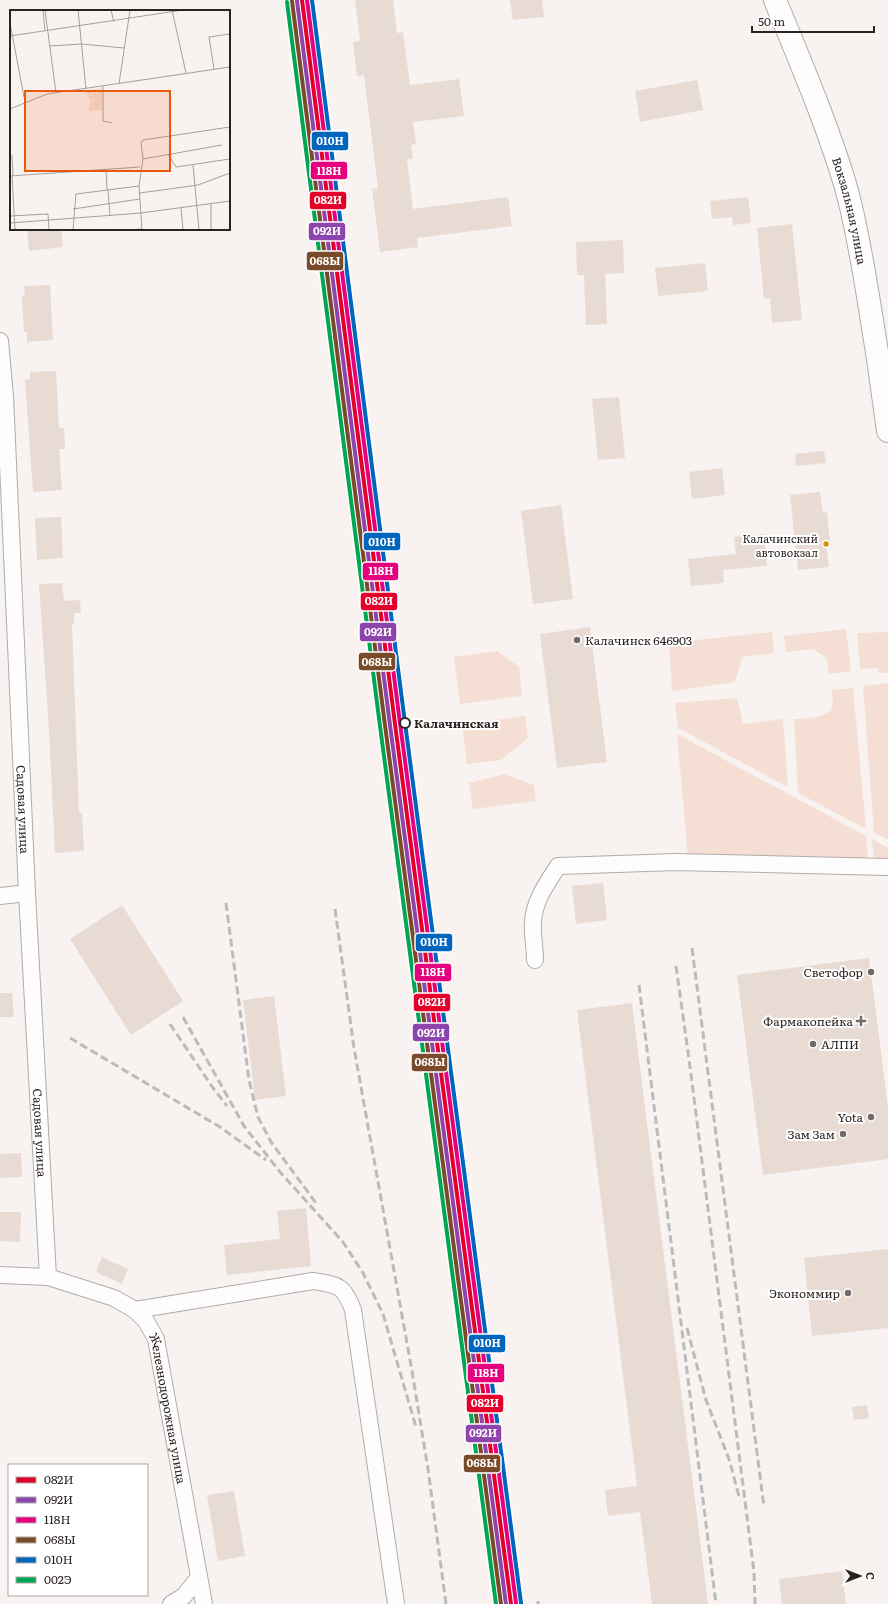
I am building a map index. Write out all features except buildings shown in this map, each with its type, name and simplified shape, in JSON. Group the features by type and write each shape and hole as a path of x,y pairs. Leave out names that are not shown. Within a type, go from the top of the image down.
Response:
{"main road":[{"name":"Вокзальная улица","path":"775,0 811,86 845,184 882,344 888,431"}],"street":[{"name":"Садовая улица","path":"0,340 6,404 27,894 48,1277"},
{"path":"536,960 533,922 536,904 558,866 676,862 888,867"},
{"path":"0,896 27,894"},
{"name":"Железнодорожная улица","path":"0,1275 48,1277 114,1298 135,1310 146,1321 156,1339 204,1604"},
{"path":"135,1310 313,1281 335,1285 348,1296 353,1310 396,1604"},
{"path":"171,1604 184,1596 199,1578"}],"shaded area":[{"path":"846,629 851,671 829,674 827,658 813,649 786,652 784,636"},
{"path":"772,632 774,653 742,657 735,682 672,691 669,643"},
{"path":"888,632 888,673 878,673 878,668 860,669 857,633"},
{"path":"497,651 519,667 522,696 460,704 454,657"},
{"path":"888,683 888,840 874,832 863,686"},
{"path":"853,688 866,829 798,793 794,719 819,716 828,712 832,707 833,702 832,690"},
{"path":"737,698 743,724 783,719 788,787 678,728 675,703"},
{"path":"525,716 528,738 501,760 467,764 462,724"},
{"path":"677,734 866,836 868,863 688,857"},
{"path":"504,774 534,785 536,801 473,809 469,783"},
{"path":"872,839 888,848 888,864 874,863"}],"railway":[{"path":"226,903 249,1080 258,1117 271,1142 316,1203"},
{"path":"335,909 354,1048 412,1371 428,1469 446,1604"},
{"path":"692,948 764,1507"},
{"path":"676,966 754,1572 755,1604"},
{"path":"639,985 716,1604"},
{"path":"183,1017 244,1126 280,1172 343,1242 363,1273 383,1314 416,1427"},
{"path":"170,1024 213,1088 227,1106"},
{"path":"70,1038 220,1127 266,1160"},
{"path":"687,1328 706,1400 729,1459 740,1500"}],"transit line":[{"name":"082И","path":"302,0 395,724 511,1604"},
{"name":"118Н","path":"307,0 400,723 516,1603"},
{"name":"010Н","path":"312,0 405,723 521,1603"},
{"name":"068Ы","path":"292,1 385,725 501,1604"},
{"name":"092И","path":"297,1 390,725 506,1604"},
{"name":"002Э","path":"287,2 380,726 496,1604"}],"place":[{"name":"Калачинский автовокзал","path":"826,544"},
{"name":"Калачинск 646903","path":"577,640"},
{"name":"Калачинская","path":"405,723"},
{"name":"Светофор","path":"871,972"},
{"name":"Фармакопейка","path":"861,1021"},
{"name":"АЛПИ","path":"813,1044"},
{"name":"Yota","path":"871,1117"},
{"name":"Зам Зам","path":"843,1134"},
{"name":"Экономмир","path":"848,1293"}]}
